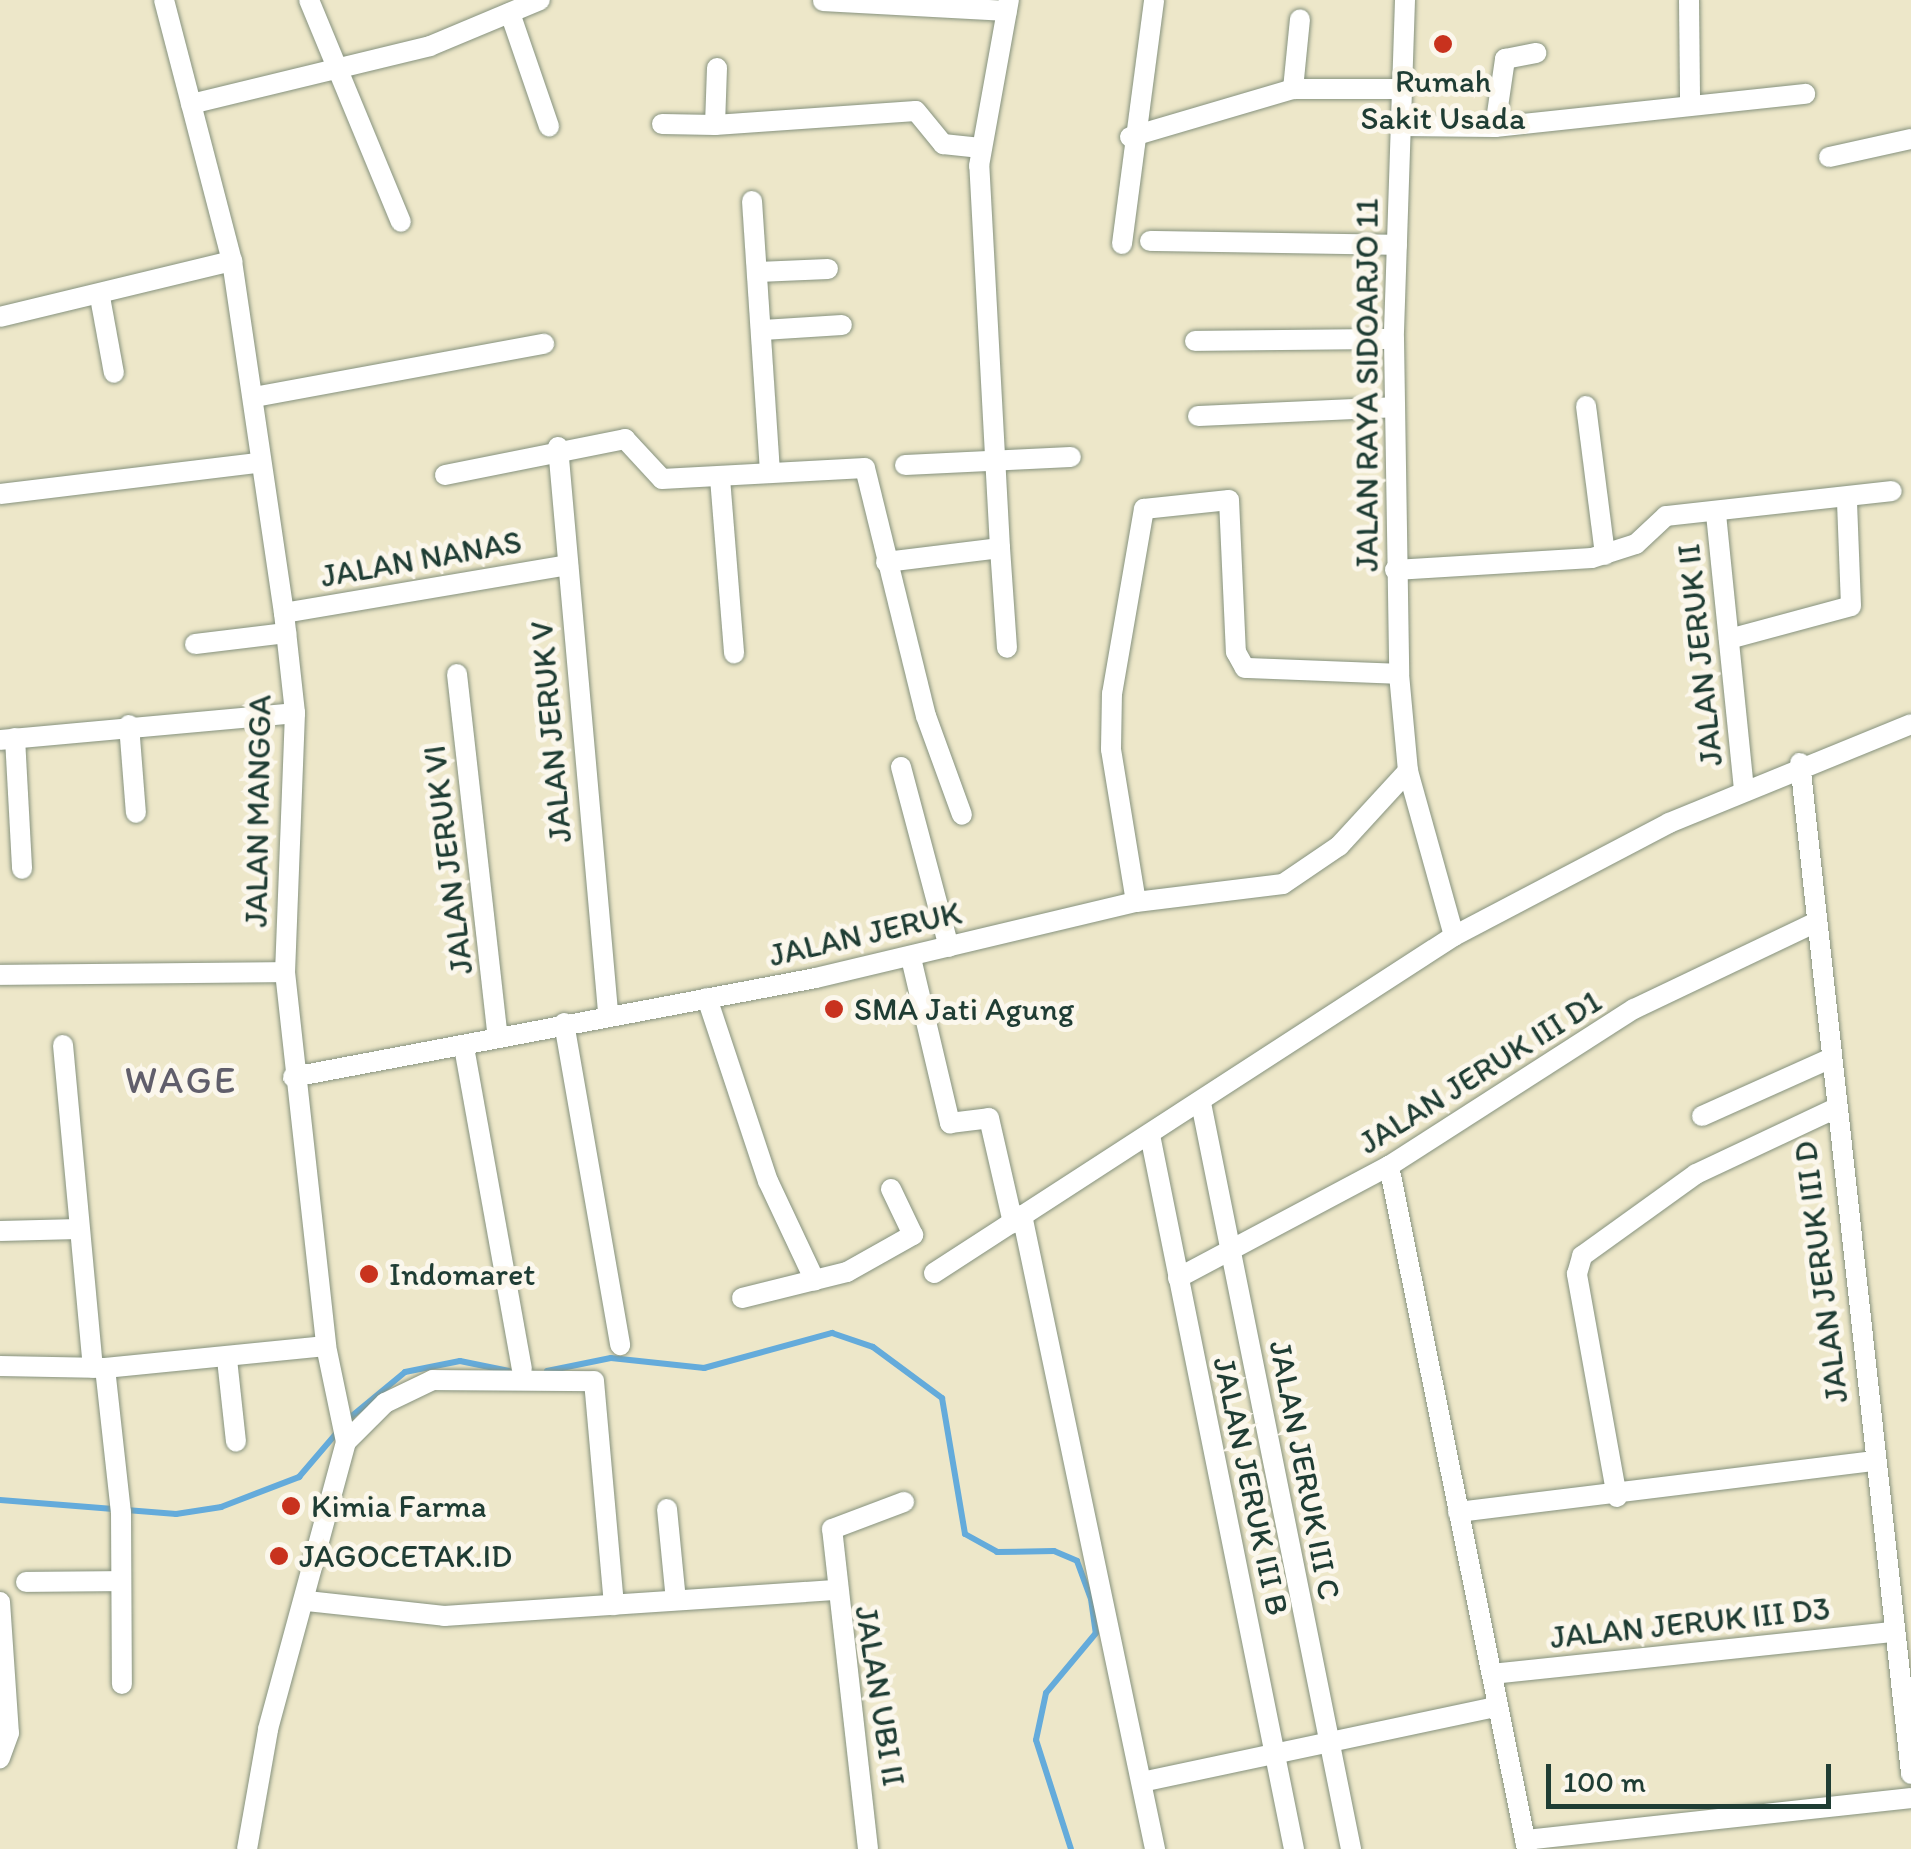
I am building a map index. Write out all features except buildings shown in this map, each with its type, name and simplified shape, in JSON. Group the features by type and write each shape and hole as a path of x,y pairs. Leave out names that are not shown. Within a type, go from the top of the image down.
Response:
{"street":[{"name":"JALAN MANGGA","path":"164,0 232,261 254,397 258,463 285,623 295,713 285,972 293,1076 326,1346 345,1434"},
{"path":"309,0 342,65 401,222"},
{"path":"191,104 430,46 540,0"},
{"path":"1122,244 1130,137 1154,0"},
{"name":"JALAN RAYA SIDOARJO 11","path":"1405,0 1394,339 1399,674 1408,770 1454,936"},
{"path":"1689,0 1690,104"},
{"path":"823,1 1008,6 981,148 990,458 1007,648"},
{"path":"510,13 550,126"},
{"path":"1293,89 1300,20"},
{"path":"1495,127 1505,59 1536,53"},
{"path":"715,124 717,68"},
{"path":"1130,137 1293,89 1401,89"},
{"path":"1400,126 1495,127 1805,94"},
{"path":"662,124 916,111 943,144 981,148"},
{"path":"1829,158 1911,139"},
{"path":"752,201 770,471"},
{"path":"1150,241 1397,245"},
{"path":"1,312 100,297 232,261"},
{"path":"758,272 828,269"},
{"path":"100,297 114,372"},
{"path":"762,330 842,325"},
{"path":"1195,341 1394,339"},
{"path":"254,397 544,344"},
{"path":"1586,406 1605,555"},
{"path":"1198,416 1394,407"},
{"path":"445,474 558,447 624,438 662,479 865,468 886,562 962,814"},
{"name":"JALAN JERUK V","path":"558,447 570,501 568,564 608,1012"},
{"path":"905,464 1071,457"},
{"path":"0,494 258,463"},
{"path":"720,478 734,653"},
{"name":"JALAN JERUK II","path":"1395,570 1605,555 1636,544 1666,516 1847,501 1892,492"},
{"path":"1136,902 1111,750 1116,643 1136,592 1144,509 1186,498 1228,500 1235,511 1236,652 1245,668 1399,674"},
{"path":"1729,639 1851,606 1847,501"},
{"name":"JALAN JERUK II","path":"1716,514 1744,790"},
{"path":"886,562 1000,548"},
{"name":"JALAN NANAS","path":"195,644 568,564"},
{"name":"JALAN JERUK VI","path":"457,674 498,1038"},
{"path":"22,869 7,739 295,713"},
{"path":"934,1273 1454,936 1800,763 1911,724"},
{"path":"129,726 136,813"},
{"name":"JALAN JERUK III D","path":"1800,763 1826,1060 1911,1774"},
{"path":"902,767 949,947"},
{"name":"JALAN JERUK","path":"293,1076 464,1047 608,1012 707,998 910,958 1136,902 1298,879 1408,770"},
{"name":"JALAN JERUK III D1","path":"1178,1278 1232,1255 1389,1166 1634,1010 1816,922"},
{"path":"910,958 950,1124 988,1118 1018,1219 1155,1849"},
{"path":"0,975 285,972"},
{"path":"707,998 772,1190 815,1281"},
{"path":"564,1023 620,1345"},
{"path":"62,1045 79,1229 99,1368 121,1581 122,1684"},
{"path":"464,1047 522,1370"},
{"path":"1702,1116 1826,1060"},
{"name":"JALAN JERUK III C","path":"1201,1103 1351,1849"},
{"path":"1617,1497 1577,1274 1582,1256 1696,1174 1832,1110"},
{"name":"JALAN JERUK III B","path":"1150,1135 1294,1849"},
{"path":"1389,1166 1526,1845 1911,1798"},
{"path":"742,1298 815,1281 914,1236 891,1189"},
{"path":"0,1231 79,1229"},
{"path":"0,1366 99,1368 227,1359 326,1346"},
{"path":"227,1359 236,1442"},
{"path":"247,1849 268,1730 307,1601 345,1434 385,1403 433,1380 594,1381 614,1605"},
{"path":"1458,1512 1617,1497 1873,1461"},
{"path":"834,1590 832,1529 904,1502"},
{"path":"667,1508 676,1600"},
{"path":"26,1582 121,1581"},
{"name":"JALAN UBI II","path":"307,1601 444,1616 834,1590 868,1849"},
{"path":"0,1602 4,1715 0,1758"},
{"name":"JALAN JERUK III D3","path":"1492,1674 1894,1632"},
{"path":"1142,1782 1496,1707"}],"waterway":[{"path":"547,1371 611,1358 704,1368 832,1333 873,1347 942,1398 965,1534 997,1552 1054,1551 1077,1561 1091,1599 1096,1633 1046,1693 1036,1740 1071,1849"},
{"path":"347,1420 405,1372 460,1361 509,1371"},
{"path":"0,1500 176,1514 221,1507 299,1477 340,1429"}],"place":[{"name":"Rumah Sakit Usada","path":"1443,44"},
{"name":"SMA Jati Agung","path":"834,1009"},
{"name":"Indomaret","path":"369,1274"},
{"name":"Kimia Farma","path":"291,1506"},
{"name":"JAGOCETAK.ID","path":"279,1556"}],"district":[{"name":"WAGE","path":"181,1081"}]}
